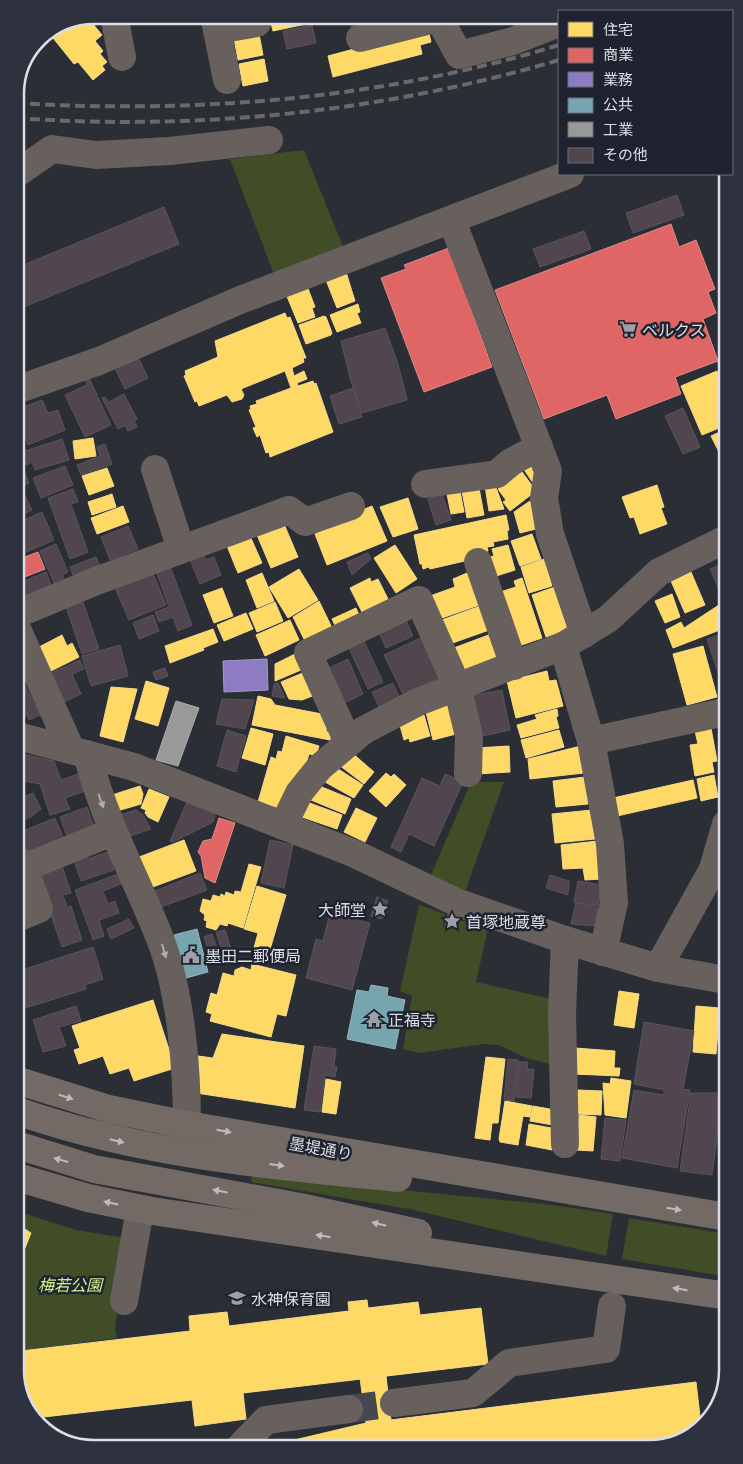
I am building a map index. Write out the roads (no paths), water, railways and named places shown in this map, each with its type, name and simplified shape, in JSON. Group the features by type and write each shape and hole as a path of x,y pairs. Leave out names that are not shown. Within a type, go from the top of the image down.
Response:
{"main road":[{"name":"墨堤通り","path":"24,1082 109,1109 188,1125 719,1216"},
{"name":"墨堤通り","path":"24,1113 97,1136 143,1147 319,1170 626,1201"},
{"path":"24,1147 94,1169 300,1206 614,1278"},
{"path":"24,1179 88,1198 140,1209 719,1295"}],"street":[{"path":"116,24 122,57"},
{"path":"216,24 227,80"},
{"path":"360,38 410,24"},
{"path":"442,24 459,55 513,41 556,24"},
{"path":"24,168 52,149 96,155 170,151 269,140"},
{"path":"24,387 98,361 240,300 452,221 567,175"},
{"path":"452,221 548,471 544,498 550,534 574,640 610,844 614,903 603,952"},
{"path":"426,484 497,474 511,462 539,447"},
{"path":"155,469 181,549"},
{"path":"24,611 96,581 289,510 304,522 350,506"},
{"path":"283,826 299,793 320,767 364,730 418,702 514,666 574,640 608,619 659,572 719,542"},
{"path":"478,562 514,666"},
{"path":"348,742 308,653 419,600 457,686 469,736 468,773"},
{"path":"24,643 79,752 161,942 178,1005 188,1125"},
{"path":"591,741 719,721"},
{"path":"24,738 134,766 353,853 456,902 565,940 658,968 719,979"},
{"path":"24,863 112,832"},
{"path":"658,968 719,870"},
{"path":"24,872 39,909 24,916"},
{"path":"564,1144 562,1015 565,940"},
{"path":"124,1301 140,1209"},
{"path":"394,1403 473,1393 509,1363 606,1349 612,1306"},
{"path":"247,1440 266,1420 349,1409"}],"tunnel":[{"path":"349,1409 394,1403"}],"railway":[{"path":"24,103 153,106 222,104 290,98 358,90 426,78 493,63 558,45"},
{"path":"24,118 153,122 222,119 290,113 358,105 426,93 493,78 558,60"}],"place":[{"name":"ベルクス","path":"628,329"},
{"name":"大師堂","path":"380,909"},
{"name":"首塚地蔵尊","path":"452,921"},
{"name":"墨田二郵便局","path":"191,955"},
{"name":"正福寺","path":"374,1019"},
{"name":"水神保育園","path":"237,1298"}],"park label":[{"name":"梅若公園","path":"70,1284"}]}
